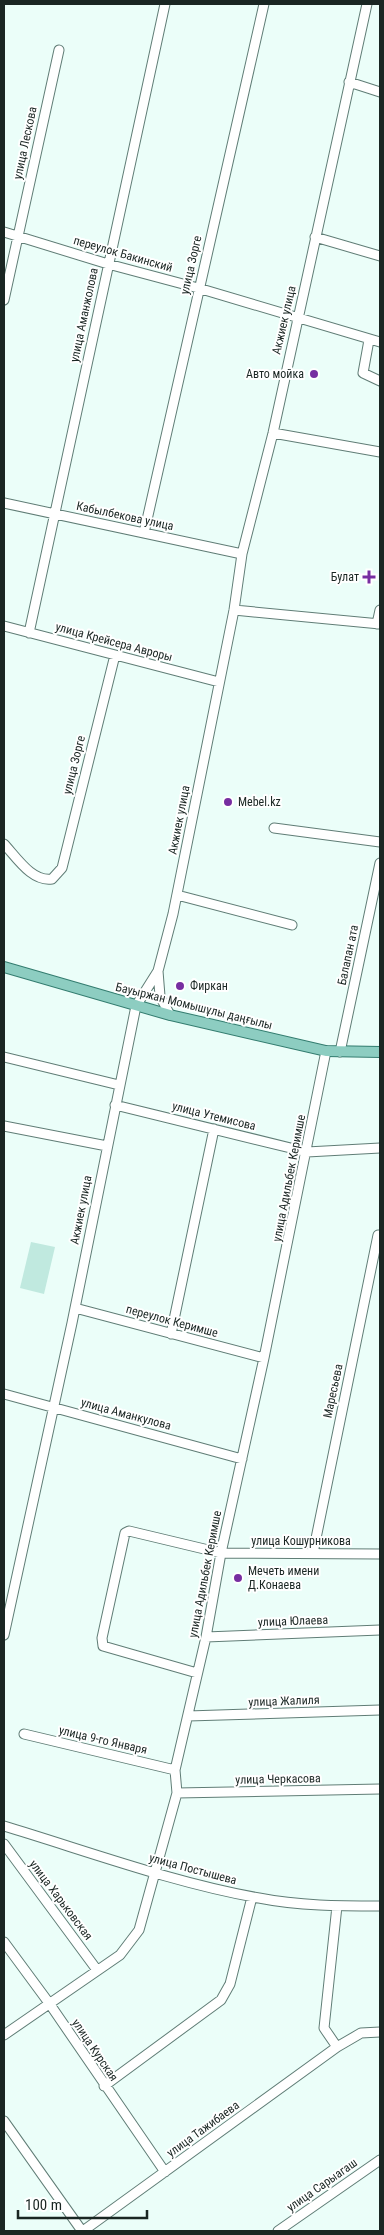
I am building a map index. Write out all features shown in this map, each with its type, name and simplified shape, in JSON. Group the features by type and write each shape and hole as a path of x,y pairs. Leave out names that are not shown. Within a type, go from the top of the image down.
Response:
{"main road":[{"name":"Бауыржан Момышұлы даңғылы","path":"4,967 136,1006 326,1051 380,1052"}],"street":[{"name":"улица Аманжолова","path":"29,632 165,4"},
{"name":"улица Зорге","path":"144,533 198,288 264,4"},
{"name":"Акжиек улица","path":"4,1635 75,1308 136,1006 158,971 177,895 234,610 242,554 272,433 367,4"},
{"name":"улица Лескова","path":"4,300 58,50"},
{"path":"349,82 380,92"},
{"name":"переулок Бакинский","path":"4,232 108,264 198,288 380,342"},
{"path":"315,238 380,256"},
{"path":"369,340 363,373 380,381"},
{"path":"272,433 380,452"},
{"name":"Кабылбекова улица","path":"4,503 242,554"},
{"path":"234,610 379,624 380,610"},
{"name":"улица Крейсера Авроры","path":"4,626 219,682"},
{"name":"улица Зорге","path":"4,844 33,875 46,880 52,879 62,868 115,655"},
{"path":"274,828 380,842"},
{"name":"Балапан ата","path":"340,1052 380,863"},
{"path":"177,895 292,925"},
{"path":"158,971 160,996 170,1014"},
{"name":"улица Адильбек Керимше","path":"4,2035 120,1954 139,1930 177,1793 175,1770 206,1637 221,1553 264,1358 326,1051"},
{"path":"4,1057 120,1085"},
{"name":"улица Утемисова","path":"115,1105 307,1152 380,1148"},
{"path":"4,1126 107,1146"},
{"path":"171,1334 214,1129"},
{"name":"Маресьева","path":"313,1553 378,1235"},
{"name":"переулок Керимше","path":"75,1308 264,1358"},
{"name":"улица Аманкулова","path":"4,1394 242,1459"},
{"name":"улица Кошурникова","path":"197,1673 103,1646 102,1638 125,1534 129,1531 221,1553 380,1554"},
{"name":"улица Юлаева","path":"206,1637 380,1630"},
{"name":"улица Жалиля","path":"188,1716 380,1710"},
{"name":"улица 9-го Января","path":"24,1734 175,1770"},
{"name":"улица Черкасова","path":"177,1793 380,1789"},
{"name":"улица Постышева","path":"4,1826 154,1872 252,1897 337,1906 380,1906"},
{"name":"улица Харьковская","path":"4,1844 97,1970"},
{"path":"104,2086 220,2000 230,1984 252,1897"},
{"path":"337,1906 324,2028 337,2047"},
{"name":"улица Курская","path":"4,1942 49,2003 104,2086 165,2172"},
{"name":"улица Тажибаева","path":"82,2231 337,2047 361,2033 380,2032"},
{"path":"4,2121 82,2231"},
{"name":"улица Сарыагаш","path":"278,2231 380,2160"}],"green space":[{"path":"31,1242 55,1247 44,1294 20,1288"}],"place":[{"name":"Авто мойка","path":"314,374"},
{"name":"Булат","path":"369,577"},
{"name":"Mebel.kz","path":"228,802"},
{"name":"Фиркан","path":"180,986"},
{"name":"Мечеть имени Д.Конаева","path":"238,1578"}]}
